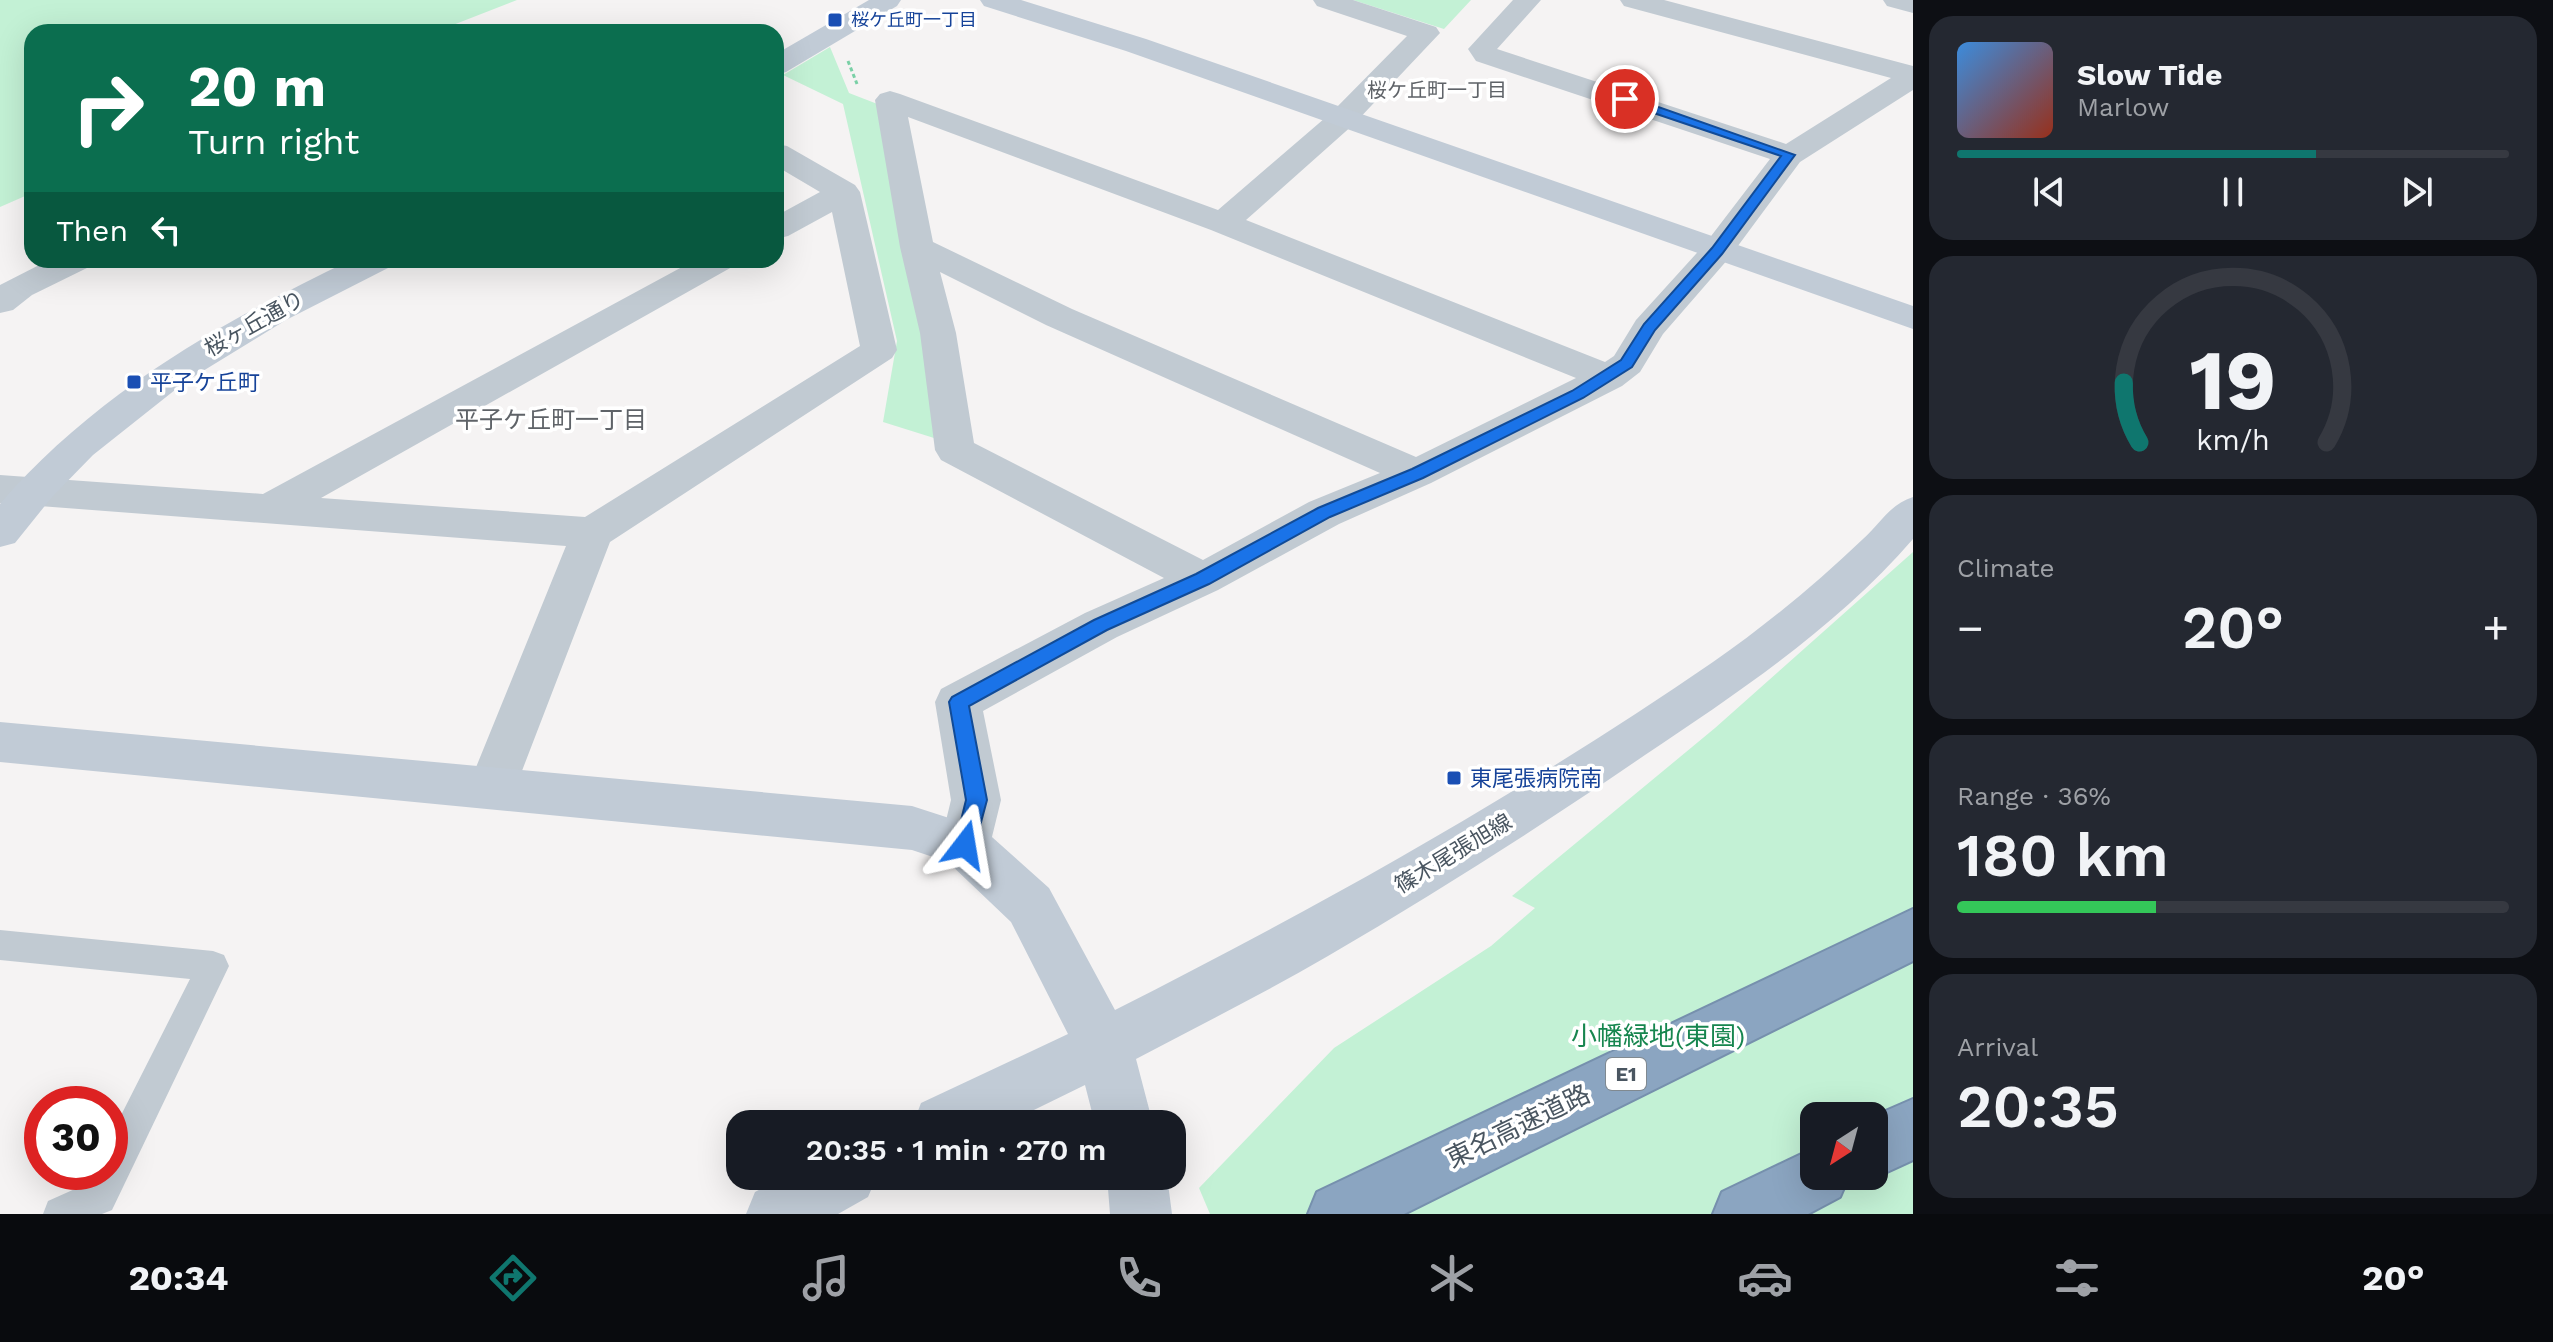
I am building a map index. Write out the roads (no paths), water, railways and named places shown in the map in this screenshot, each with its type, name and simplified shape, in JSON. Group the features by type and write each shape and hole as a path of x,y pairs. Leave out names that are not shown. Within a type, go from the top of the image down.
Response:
{"highway":[{"name":"東名高速道路","path":"1339,1214 1913,934"},
{"path":"1888,1141 1913,1128"},
{"path":"1744,1214 1800,1186"}],"street":[{"path":"784,61 888,0"},
{"path":"993,0 1136,45 1913,318"},
{"path":"1326,0 1426,33 1355,122"},
{"path":"1528,0 1482,49 1486,55 1789,155"},
{"path":"1633,0 1913,76"},
{"path":"1896,0 1913,5"},
{"path":"1223,223 1355,122 1450,40"},
{"path":"965,845 976,800 958,702 1101,625 1203,579 1324,513 1417,473 1609,377 1627,364 1649,328 1717,251 1789,155 1913,76"},
{"path":"1203,579 955,450 934,311 917,247 890,100 1223,223 1609,377"},
{"path":"493,787 592,533 879,350 844,192 784,158"},
{"path":"784,225 844,192"},
{"path":"917,247 1059,317 1417,473"},
{"path":"7,292 60,268"},
{"name":"桜ヶ丘通り","path":"0,532 16,490 132,403 197,356 302,296 361,268"},
{"path":"270,508 705,268"},
{"path":"16,490 592,533"},
{"name":"篠木尾張旭線","path":"971,1110 1104,1046 1307,940 1496,829 1730,674 1794,624 1879,550 1913,512"},
{"path":"0,742 912,828 965,845 1030,905 1104,1046 1120,1110"},
{"path":"777,1214 821,1190"},
{"path":"1138,1190 1141,1214"}],"lane":[{"path":"0,945 213,966 99,1197 61,1214"}],"place":[{"name":"桜ケ丘町一丁目","path":"835,20"},
{"name":"平子ケ丘町","path":"134,382"},
{"name":"東尾張病院南","path":"1454,778"}],"district":[{"name":"桜ケ丘町一丁目","path":"1437,90"},
{"name":"平子ケ丘町一丁目","path":"551,420"}],"park label":[{"name":"小幡緑地(東園)","path":"1658,1036"}]}
